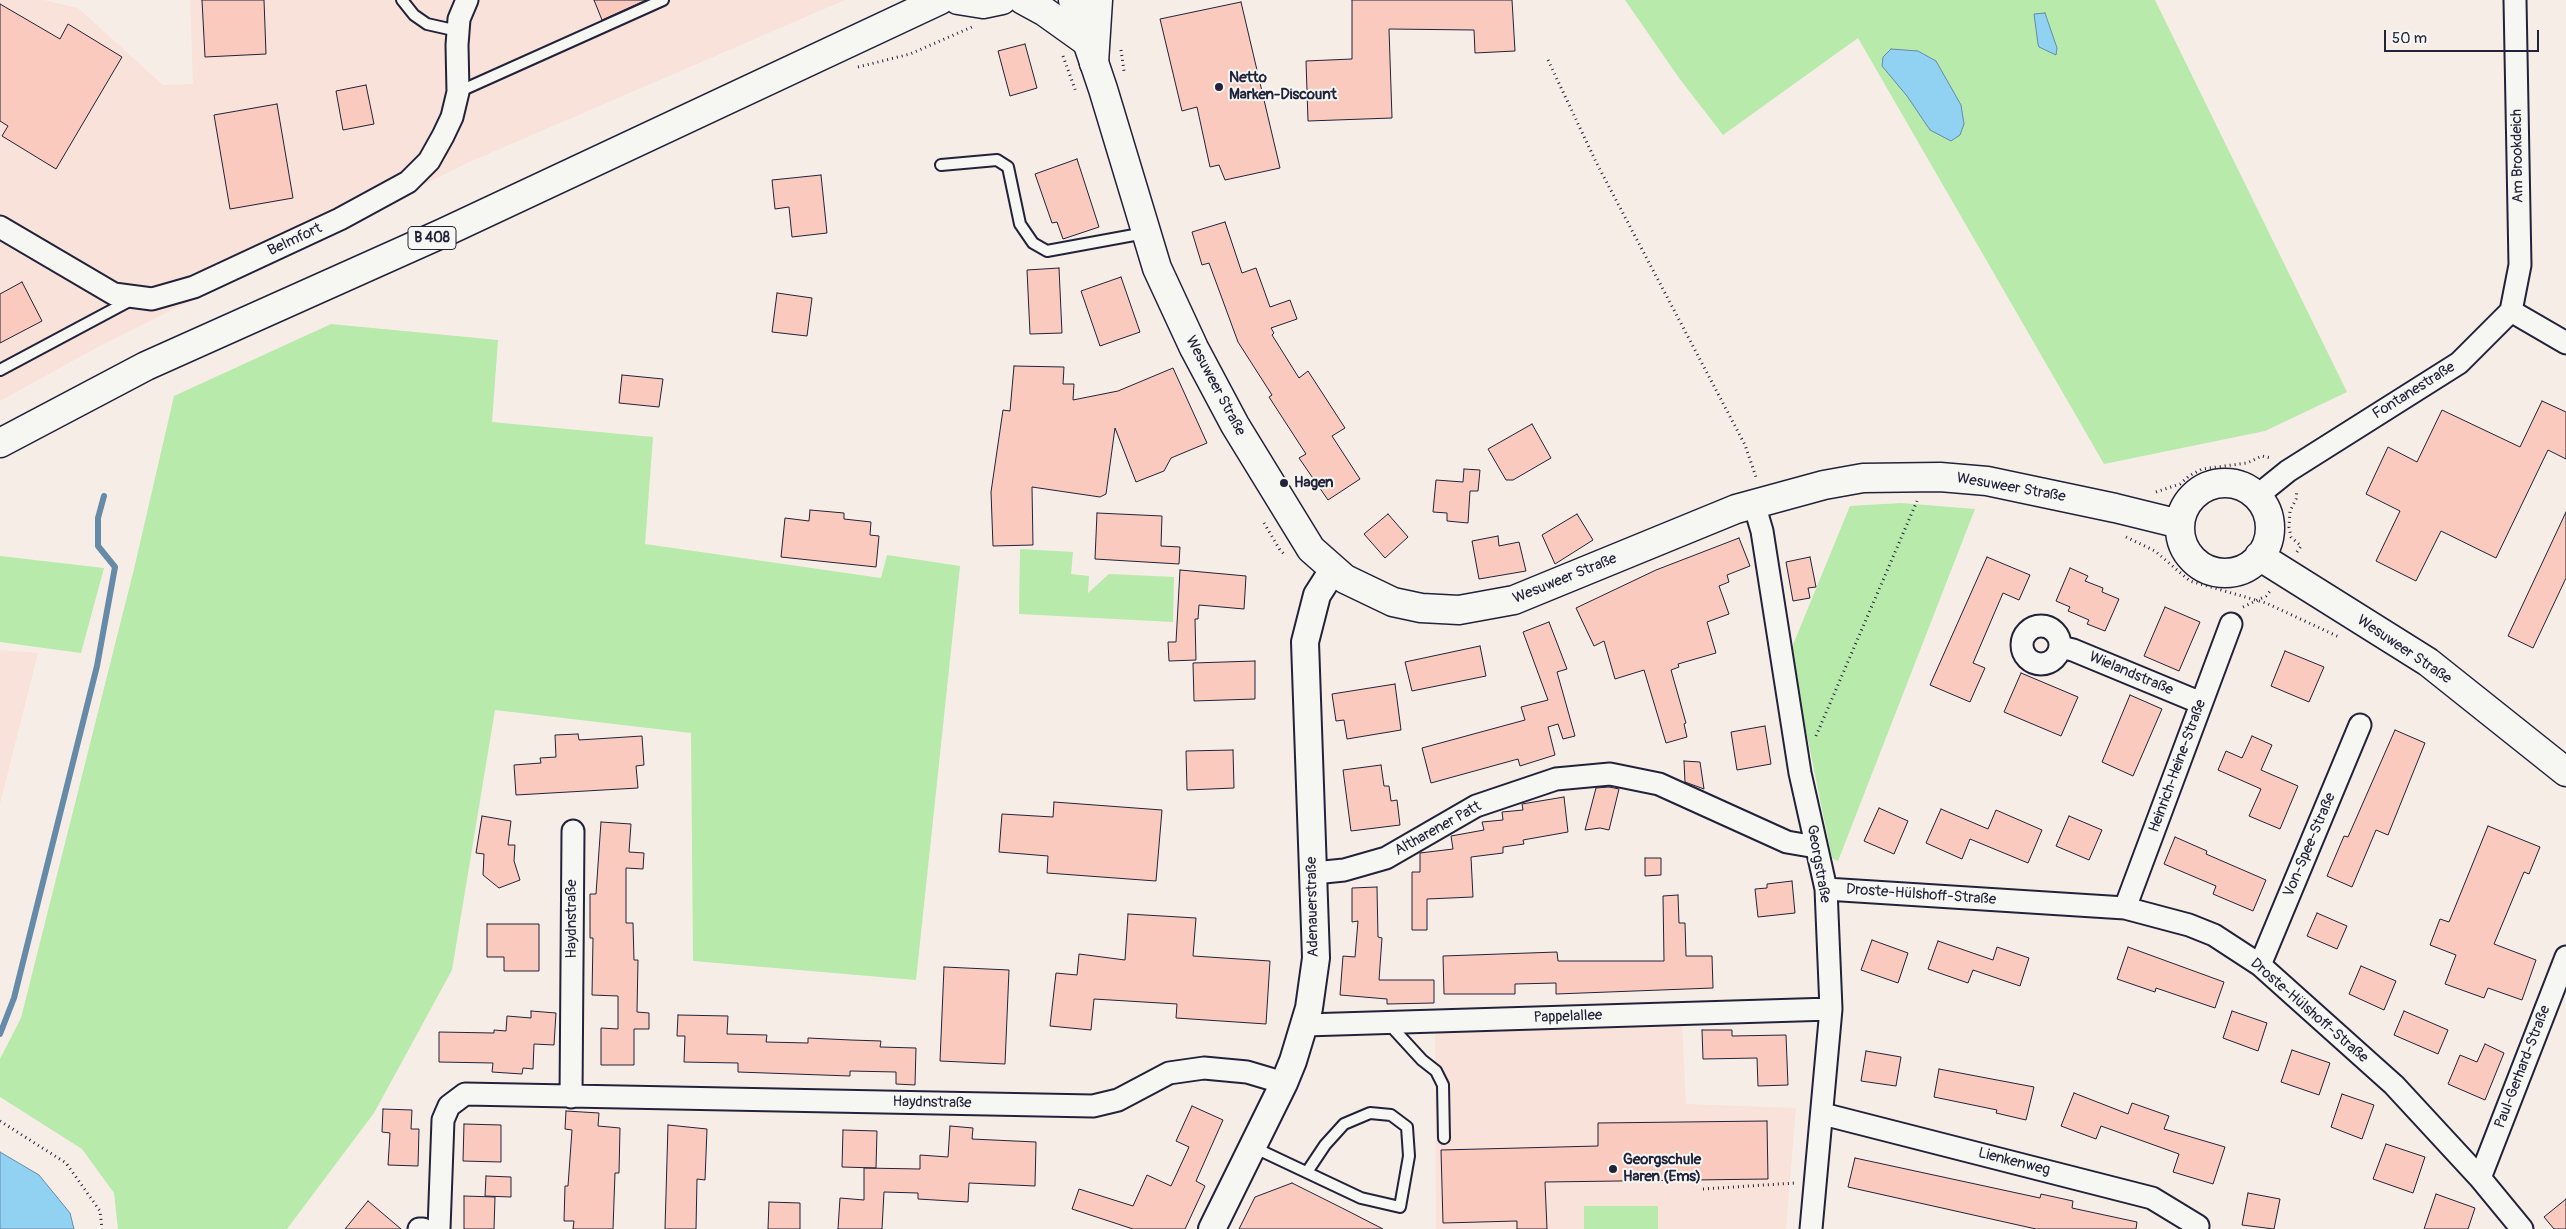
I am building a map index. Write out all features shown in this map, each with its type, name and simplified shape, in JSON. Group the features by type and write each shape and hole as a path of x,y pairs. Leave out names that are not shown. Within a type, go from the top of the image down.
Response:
{"main road":[{"name":"B 408","path":"0,443 146,366 452,229 940,0"},
{"path":"958,0 983,4 1002,0"},
{"path":"1023,0 1046,12 1090,52"},
{"name":"Wesuweer Straße","path":"1073,0 1156,268 1194,348 1235,425 1311,549 1345,579 1393,602 1420,608 1459,610 1514,600 1736,509 1754,490 1824,485 1863,478 1926,476 1988,481 2180,524"},
{"path":"1090,52 1098,0"},
{"path":"2228,483 2238,485 2257,496 2265,507 2269,526 2266,545 2259,556 2240,570 2223,572 2206,569 2188,554 2183,543 2180,524 2183,510 2189,500 2206,487 2228,483"},
{"name":"Wesuweer Straße","path":"2259,556 2428,662 2566,772"}],"street":[{"name":"Belmfort","path":"0,227 114,294 152,299 194,287 340,219 408,182 429,161 452,117 458,92 459,19 466,0"},
{"name":"Am Brookdeich","path":"2511,312 2520,265 2515,0"},
{"path":"2511,312 2566,343"},
{"name":"Fontanestraße","path":"2257,496 2288,471 2459,363 2511,312"},
{"name":"Georgstraße","path":"1754,490 1800,773 1826,889 1831,1009 1823,1114 1811,1229"},
{"name":"Adenauerstraße","path":"1212,1229 1284,1083 1305,1025 1316,958 1305,642 1317,595 1333,570"},
{"name":"Heinrich-Heine-Straße","path":"2125,908 2231,624"},
{"name":"Wielandstraße","path":"2060,647 2073,650 2200,704"},
{"name":"Von-Spee-Straße","path":"2260,965 2360,725"},
{"name":"Altharener Patt","path":"1314,874 1344,870 1386,858 1476,806 1556,779 1610,774 1658,784 1787,842 1816,847"},
{"name":"Haydnstraße","path":"571,1096 573,831"},
{"name":"Droste-Hülshoff-Straße","path":"1826,889 2125,908 2173,920 2206,932 2260,965 2394,1085 2480,1178 2522,1229"},
{"name":"Paul-Gerhard-Straße","path":"2480,1178 2566,957"},
{"name":"Pappelallee","path":"1305,1025 1831,1009"},
{"name":"Haydnstraße","path":"440,1229 444,1120 449,1106 465,1094 1093,1106 1118,1100 1169,1074 1204,1068 1247,1072 1284,1083"},
{"name":"Lienkenweg","path":"1823,1114 2152,1198 2198,1226"}],"lane":[{"path":"402,0 414,15 428,24 458,31"},
{"path":"458,92 663,0"},
{"path":"941,165 997,160 1008,167 1020,224 1033,243 1047,251 1146,233"},
{"path":"0,370 137,297"},
{"path":"1388,1023 1422,1060 1436,1071 1443,1085 1444,1138"},
{"path":"1252,1146 1361,1198 1400,1207 1409,1156 1407,1127 1391,1115 1370,1113 1344,1124 1324,1145 1307,1172"}],"path":[{"path":"1120,46 1124,73"},
{"path":"1059,50 1064,57 1078,95"},
{"path":"1548,60 1596,162 1745,445 1754,490 1767,480"},
{"path":"2148,517 2153,492 2161,492 2180,484 2189,476 2202,469 2247,463 2262,456 2277,459 2288,471 2298,485 2296,499 2290,511 2289,527 2291,537 2300,546 2266,596 2244,606 2231,624"},
{"path":"1816,737 1926,476"},
{"path":"1261,517 1286,557"},
{"path":"2125,537 2156,551 2190,581 2258,600 2342,638"},
{"path":"0,1121 66,1164 100,1210 102,1229"},
{"path":"1703,1189 1816,1182"}],"shaded area":[{"path":"0,0 44,0 78,8 163,85 193,84 190,0 845,0 465,164 98,347 0,401"},
{"path":"0,650 38,653 0,804"},
{"name":"Georgschule Haren (Ems)","path":"1682,1025 1686,1104 1796,1108 1786,1229 1436,1229 1435,1029"}],"green space":[{"path":"1625,0 2155,0 2347,392 2265,431 2104,464 1858,38 1723,135 1679,78"},
{"path":"331,324 498,340 492,422 653,437 645,544 881,578 887,555 960,566 916,980 693,961 691,733 495,710 452,970 374,1113 287,1229 118,1229 114,1193 82,1149 0,1097 0,1059 21,1018 134,569 174,396"},
{"path":"1901,503 1975,509 1838,861 1832,858 1790,652 1850,506"},
{"path":"1020,549 1073,552 1071,574 1089,576 1088,593 1109,574 1174,577 1173,622 1019,614"},
{"path":"0,556 104,568 81,653 0,642"},
{"path":"1584,1206 1658,1206 1658,1229 1584,1229"}],"water":[{"path":"2045,13 2057,48 2056,55 2039,47 2038,44 2034,14"},
{"path":"1891,49 1918,51 1936,61 1961,105 1964,124 1960,135 1951,141 1930,130 1907,96 1882,66 1883,57"},
{"path":"0,1152 39,1175 70,1213 74,1229 0,1229"}],"building":[{"path":"202,0 264,0 266,54 205,57"},
{"path":"594,0 646,0 602,20"},
{"path":"1352,0 1512,0 1515,51 1475,53 1474,30 1389,29 1392,118 1308,121 1306,61 1352,59"},
{"name":"Netto Marken-Discount","path":"1241,2 1280,168 1225,180 1219,165 1210,167 1197,107 1182,111 1160,19"},
{"path":"0,4 60,39 68,24 122,57 56,169 2,136 8,126 0,121"},
{"path":"1025,44 1037,88 1010,96 998,51"},
{"path":"366,85 374,124 343,130 336,91"},
{"path":"277,104 293,198 230,209 214,115"},
{"path":"1077,159 1099,227 1063,239 1057,222 1052,223 1035,174"},
{"path":"821,175 827,233 792,237 789,207 775,209 772,180"},
{"path":"1225,222 1242,273 1256,268 1270,307 1290,300 1297,319 1271,328 1274,333 1272,335 1299,378 1308,371 1345,428 1332,436 1360,479 1328,500 1299,458 1306,454 1269,397 1272,395 1238,342 1209,263 1202,265 1192,232"},
{"path":"1059,268 1062,333 1030,334 1027,270"},
{"path":"1121,277 1140,332 1100,346 1081,291"},
{"path":"22,282 42,321 0,343 0,294"},
{"path":"777,293 812,298 807,336 772,332"},
{"path":"1014,366 1064,367 1063,384 1074,384 1073,400 1118,391 1173,368 1207,443 1171,458 1164,471 1136,482 1115,428 1106,494 1100,497 1032,487 1033,545 993,546 991,492 1003,410 1010,411"},
{"path":"622,375 663,379 659,407 619,403"},
{"path":"2542,401 2566,412 2566,459 2548,450 2496,558 2441,531 2416,581 2376,561 2400,511 2366,494 2388,447 2417,462 2442,410 2520,447"},
{"path":"1532,424 1551,458 1513,480 1506,480 1488,449"},
{"path":"1464,469 1480,470 1478,491 1470,491 1468,523 1447,521 1447,513 1433,512 1436,480 1463,482"},
{"path":"810,510 844,513 844,519 871,522 870,535 879,536 876,567 781,557 785,518 809,521"},
{"path":"2566,512 2566,578 2533,648 2508,636"},
{"path":"1097,513 1162,516 1161,546 1180,547 1179,564 1095,559"},
{"path":"1388,514 1408,537 1385,558 1364,534"},
{"path":"1577,514 1593,540 1555,564 1542,535"},
{"path":"1498,536 1499,546 1519,542 1526,571 1479,579 1472,541"},
{"path":"1739,538 1750,566 1727,575 1729,582 1719,586 1729,614 1707,622 1716,653 1678,664 1679,667 1671,670 1686,723 1684,724 1687,737 1666,743 1644,670 1615,679 1604,641 1594,646 1576,608 1656,570"},
{"path":"1810,557 1816,587 1808,588 1810,598 1793,601 1786,562"},
{"path":"1987,557 2030,575 2019,600 2003,593 1973,663 1985,668 1970,702 1930,685"},
{"path":"2070,568 2088,576 2085,581 2103,588 2102,592 2119,599 2105,631 2087,624 2089,620 2068,611 2070,607 2056,601"},
{"path":"1180,570 1246,576 1244,609 1199,605 1198,619 1195,619 1196,660 1169,661 1168,642 1176,642"},
{"path":"2165,607 2200,622 2179,671 2144,656"},
{"path":"1549,622 1567,669 1557,672 1575,736 1563,739 1558,724 1548,727 1555,755 1520,766 1518,759 1431,783 1422,748 1525,720 1521,707 1548,700 1523,632"},
{"path":"1480,646 1486,676 1412,691 1405,662"},
{"path":"2285,651 2324,667 2309,702 2271,686"},
{"path":"1255,661 1255,699 1194,701 1193,663"},
{"path":"2021,673 2078,697 2061,736 2004,712"},
{"path":"1395,684 1401,730 1347,739 1344,720 1336,721 1332,694"},
{"path":"2130,695 2162,709 2133,776 2102,762"},
{"path":"1765,726 1771,764 1737,770 1731,732"},
{"path":"2395,730 2425,743 2388,835 2376,830 2352,887 2327,876 2344,836 2348,837"},
{"path":"578,734 579,740 642,736 644,765 636,766 638,788 516,795 514,765 541,763 540,758 556,757 555,735"},
{"path":"2252,736 2272,745 2261,770 2298,786 2280,829 2249,816 2261,789 2218,770 2226,751 2242,758"},
{"path":"1233,750 1234,788 1187,790 1186,751"},
{"path":"1684,761 1700,762 1704,789 1685,782"},
{"path":"1381,765 1384,786 1389,786 1391,801 1397,800 1400,825 1351,831 1343,770"},
{"path":"1609,787 1619,789 1609,830 1600,828 1585,830 1596,788"},
{"path":"1564,797 1568,832 1523,840 1524,844 1503,847 1503,853 1471,857 1473,897 1427,899 1427,930 1412,930 1412,872 1420,872 1420,853 1453,849 1451,836 1484,830 1482,822 1503,820 1502,812 1523,810 1522,804"},
{"path":"1054,802 1162,810 1156,881 1047,873 1048,856 999,852 1002,814 1053,817"},
{"path":"1879,808 1908,821 1894,854 1864,841"},
{"path":"1941,809 1988,829 1996,810 2042,830 2028,863 1970,839 1962,859 1926,843"},
{"path":"482,816 511,821 508,845 515,845 514,861 520,880 499,888 483,875 484,854 476,853"},
{"path":"2069,816 2102,830 2089,860 2056,846"},
{"path":"601,822 631,824 629,852 644,853 643,869 626,868 626,923 633,923 634,960 638,960 637,1012 649,1013 649,1029 634,1029 634,1065 601,1065 601,1028 618,1029 618,996 592,995 593,938 590,938 590,894 596,894"},
{"path":"2488,826 2540,847 2529,874 2524,872 2494,944 2536,960 2522,1000 2488,988 2484,998 2445,984 2456,955 2430,945 2440,919 2449,922"},
{"path":"2175,837 2207,851 2206,854 2266,880 2253,911 2213,894 2216,886 2164,864"},
{"path":"1645,858 1661,858 1661,875 1645,876"},
{"path":"1792,881 1795,913 1758,917 1755,889 1767,888 1767,884"},
{"path":"1377,887 1378,937 1382,938 1379,980 1434,980 1434,1003 1387,1004 1387,999 1340,995 1343,956 1355,957 1358,921 1352,922 1352,888"},
{"path":"1678,895 1679,923 1685,923 1686,956 1712,956 1713,988 1556,994 1556,983 1515,984 1515,994 1444,994 1443,956 1557,952 1558,961 1664,961 1663,896"},
{"path":"2317,913 2347,926 2337,949 2307,936"},
{"path":"1128,914 1196,918 1193,956 1270,961 1266,1024 1176,1018 1177,1004 1094,999 1091,1030 1050,1026 1056,973 1077,975 1079,954 1125,960"},
{"path":"487,924 539,924 539,971 504,971 504,957 487,957"},
{"path":"1872,940 1908,953 1898,983 1861,970"},
{"path":"1938,941 1993,960 1997,947 2029,958 2020,986 1973,970 1968,983 1928,969"},
{"path":"2128,947 2224,982 2215,1008 2156,988 2155,992 2117,979"},
{"path":"2361,966 2396,981 2384,1010 2349,994"},
{"path":"944,967 1009,970 1005,1064 940,1061"},
{"path":"531,1011 556,1013 554,1045 534,1044 533,1069 523,1068 522,1074 492,1072 493,1063 439,1062 439,1032 494,1033 494,1030 506,1031 507,1016 531,1018"},
{"path":"2232,1011 2267,1023 2258,1051 2223,1038"},
{"path":"2404,1011 2448,1030 2438,1054 2394,1035"},
{"path":"678,1015 728,1016 727,1034 767,1035 766,1042 808,1043 808,1038 881,1041 880,1047 916,1048 915,1085 896,1084 896,1072 850,1071 850,1076 738,1072 738,1063 684,1062 685,1036 677,1036"},
{"path":"1702,1030 1732,1030 1732,1036 1786,1035 1788,1085 1758,1086 1757,1058 1703,1059"},
{"path":"2485,1044 2504,1053 2485,1100 2448,1084 2460,1055 2477,1062"},
{"path":"2292,1050 2330,1063 2319,1095 2281,1082"},
{"path":"1866,1051 1901,1057 1896,1086 1861,1081"},
{"path":"1939,1069 2034,1087 2026,1120 1996,1113 1997,1110 1934,1097"},
{"path":"2074,1093 2128,1114 2132,1103 2169,1116 2164,1129 2225,1147 2213,1184 2173,1172 2179,1154 2101,1126 2096,1139 2061,1126"},
{"path":"2342,1094 2374,1105 2362,1139 2331,1127"},
{"path":"1192,1106 1223,1120 1196,1181 1205,1186 1185,1229 1133,1229 1072,1209 1079,1189 1133,1206 1147,1175 1171,1186 1189,1147 1176,1141"},
{"path":"383,1109 412,1110 411,1129 419,1129 418,1166 388,1165 390,1133 382,1132"},
{"path":"566,1111 599,1113 598,1126 620,1128 619,1173 615,1173 613,1229 573,1229 574,1221 564,1221 565,1186 568,1186 572,1130 565,1129"},
{"path":"1767,1121 1768,1179 1545,1182 1547,1229 1517,1229 1517,1221 1443,1223 1441,1150 1598,1146 1598,1123"},
{"path":"464,1124 501,1125 501,1162 463,1161"},
{"path":"668,1125 707,1129 705,1180 697,1179 696,1229 665,1229"},
{"path":"950,1126 973,1128 972,1139 1036,1142 1035,1186 969,1183 968,1202 918,1199 918,1193 884,1192 882,1229 838,1229 840,1198 864,1200 864,1168 920,1169 920,1155 948,1157"},
{"path":"843,1130 877,1131 876,1168 842,1167"},
{"path":"2386,1144 2425,1157 2413,1193 2373,1179"},
{"path":"1855,1158 2040,1198 2041,1194 2073,1201 2072,1208 2137,1222 2136,1229 2036,1229 1848,1187"},
{"path":"486,1176 511,1177 511,1197 485,1196"},
{"path":"1292,1183 1383,1229 1239,1229 1255,1197"},
{"path":"2248,1193 2280,1199 2274,1229 2242,1225"},
{"path":"2436,1194 2475,1208 2468,1229 2424,1229"},
{"path":"464,1196 495,1197 494,1229 464,1229"},
{"path":"2566,1199 2566,1229 2554,1229 2544,1217"},
{"path":"368,1201 401,1229 345,1229"},
{"path":"769,1202 800,1203 800,1229 768,1229"}],"waterway":[{"path":"0,1034 14,998 97,666 115,567 98,546 98,518 104,496"}],"place":[{"name":"Netto Marken-Discount","path":"1219,87"},
{"name":"Hagen","path":"1284,483"},
{"name":"Georgschule Haren (Ems)","path":"1613,1169"}]}
